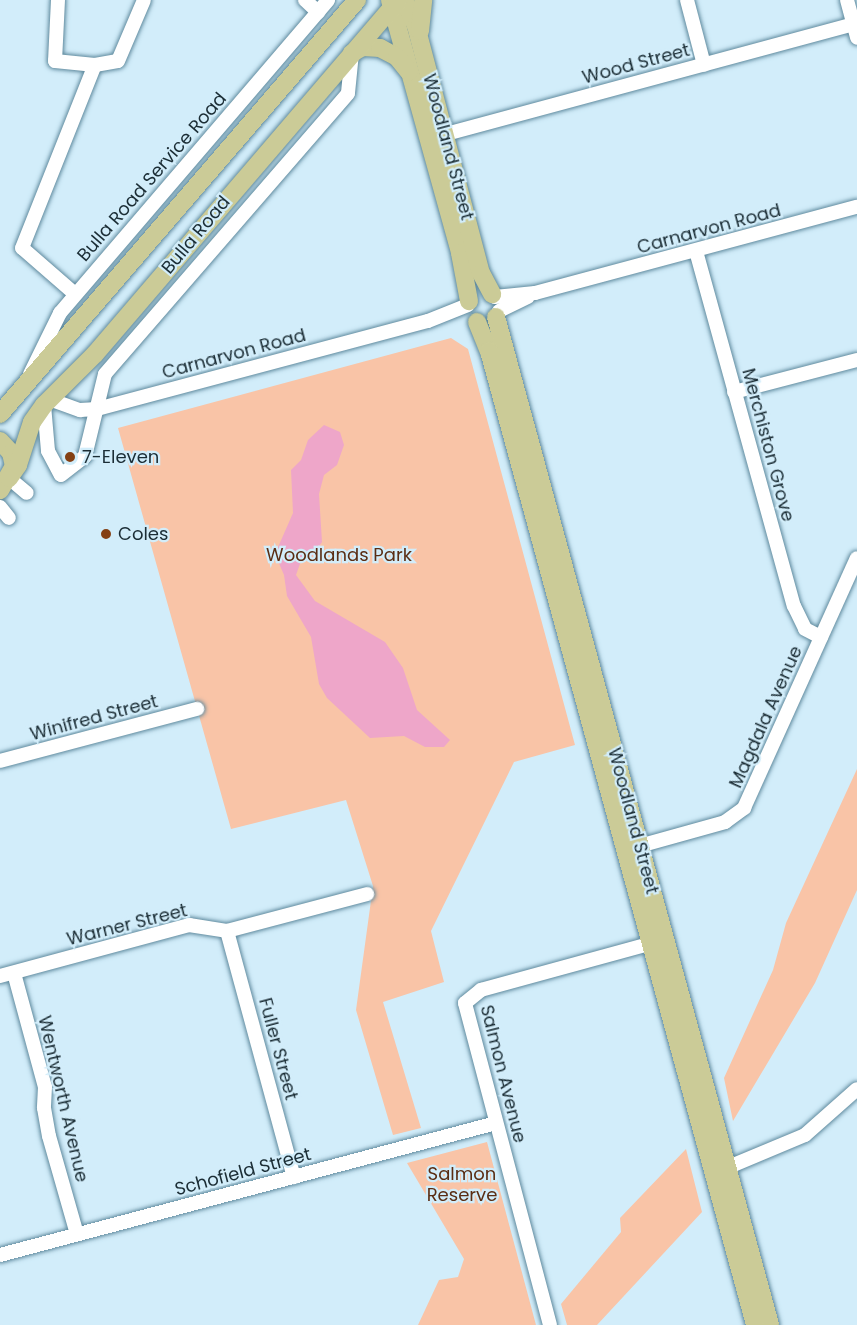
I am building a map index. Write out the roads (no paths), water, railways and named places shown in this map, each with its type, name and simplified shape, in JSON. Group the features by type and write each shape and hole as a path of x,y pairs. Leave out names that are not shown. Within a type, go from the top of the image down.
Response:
{"main road":[{"name":"Bulla Road","path":"0,414 357,0"},
{"name":"Bulla Road","path":"5,484 18,465 32,422 47,402 95,354 396,2"},
{"name":"Woodland Street","path":"396,2 420,41 471,311 489,351 531,479 750,1280 770,1325"},
{"name":"Woodland Street","path":"396,2 412,79 437,136 481,273 495,305 531,479"},
{"path":"420,41 426,2"},
{"path":"352,53 366,47 385,50 399,59 412,79"},
{"path":"476,293 495,305 488,323 471,311 476,293"},
{"path":"0,441 14,459 5,484"},
{"name":"Woodland Street","path":"750,1280 755,1325"}],"street":[{"path":"58,0 55,61 95,65 118,61 144,0"},
{"path":"305,0 318,12"},
{"name":"Bulla Road Service Road","path":"23,390 49,330 75,294 328,0"},
{"path":"687,0 704,64"},
{"path":"847,0 857,38"},
{"name":"Wood Street","path":"437,136 853,24"},
{"path":"47,402 48,451 61,475 84,459 102,380 110,368 348,93 352,53"},
{"path":"75,294 22,248 95,65"},
{"name":"Carnarvon Road","path":"495,305 857,207"},
{"name":"Merchiston Grove","path":"696,251 796,613 805,629 821,637"},
{"name":"Carnarvon Road","path":"47,402 80,410 97,408 471,311"},
{"path":"734,392 857,360"},
{"path":"5,484 27,493"},
{"name":"Magdala Avenue","path":"633,847 725,822 744,808 857,558"},
{"name":"Winifred Street","path":"0,762 197,709"},
{"name":"Warner Street","path":"0,976 189,925 227,931 367,894"},
{"name":"Fuller Street","path":"227,931 294,1177"},
{"name":"Salmon Avenue","path":"550,1325 465,1013 468,997 658,941"},
{"name":"Wentworth Avenue","path":"14,973 45,1088 45,1118 77,1234"},
{"path":"720,1170 805,1135 857,1089"},
{"name":"Schofield Street","path":"0,1255 496,1123"}],"place":[{"name":"7-Eleven","path":"70,457"},
{"name":"Coles","path":"106,534"}],"park label":[{"name":"Woodlands Park","path":"339,555"},
{"name":"Salmon Reserve","path":"462,1185"}]}
